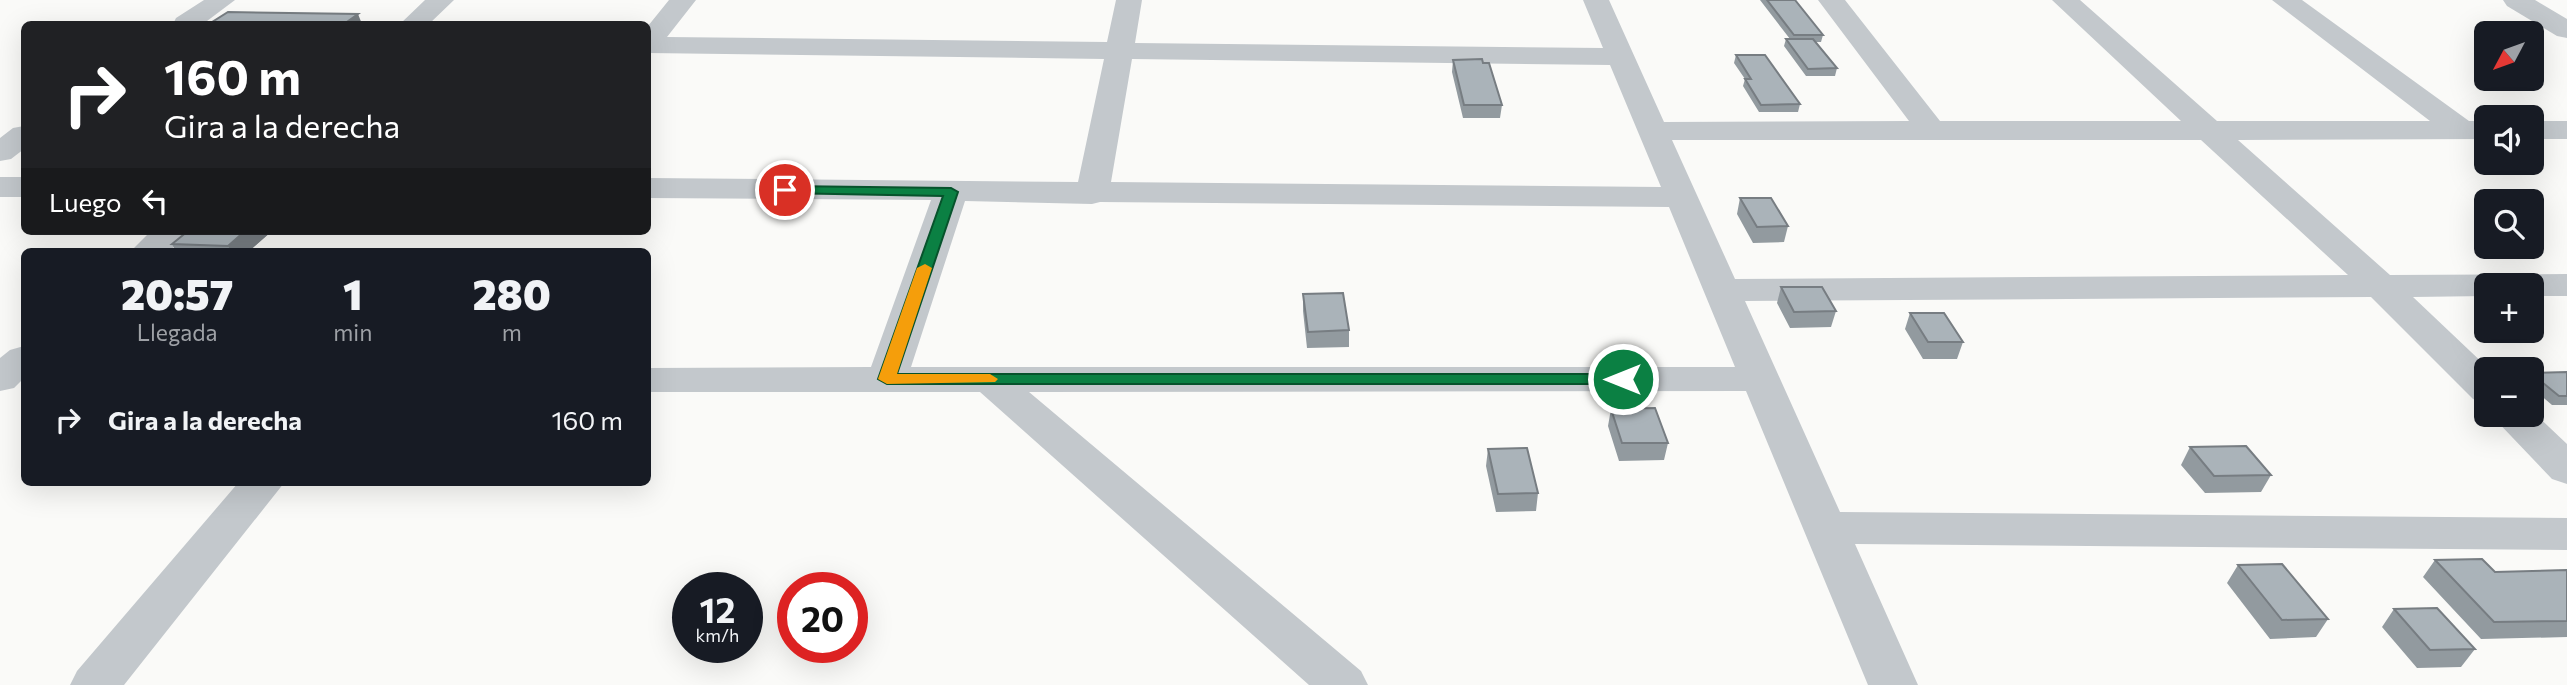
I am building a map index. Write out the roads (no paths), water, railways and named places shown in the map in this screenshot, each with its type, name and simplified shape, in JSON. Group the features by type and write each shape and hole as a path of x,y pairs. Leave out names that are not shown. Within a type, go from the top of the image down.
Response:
{"street":[{"path":"190,21 222,0"},
{"path":"416,21 441,0"},
{"path":"651,40 683,0"},
{"path":"1092,194 1129,0"},
{"path":"1596,0 1893,685"},
{"path":"1831,0 1932,131"},
{"path":"2065,0 2381,286 2474,377"},
{"path":"2285,0 2474,130"},
{"path":"2516,0 2567,30"},
{"path":"651,44 1621,57"},
{"path":"1653,131 2474,130"},
{"path":"2544,130 2567,130"},
{"path":"0,152 21,137"},
{"path":"0,187 21,187"},
{"path":"651,188 1092,194 1681,197"},
{"path":"887,379 951,192"},
{"path":"153,248 167,235"},
{"path":"1722,290 2567,285"},
{"path":"0,381 21,361"},
{"path":"989,379 1343,685"},
{"path":"651,380 1760,379"},
{"path":"0,381 21,382"},
{"path":"2524,427 2567,469"},
{"path":"95,685 260,486"},
{"path":"1825,528 2567,534"}]}
